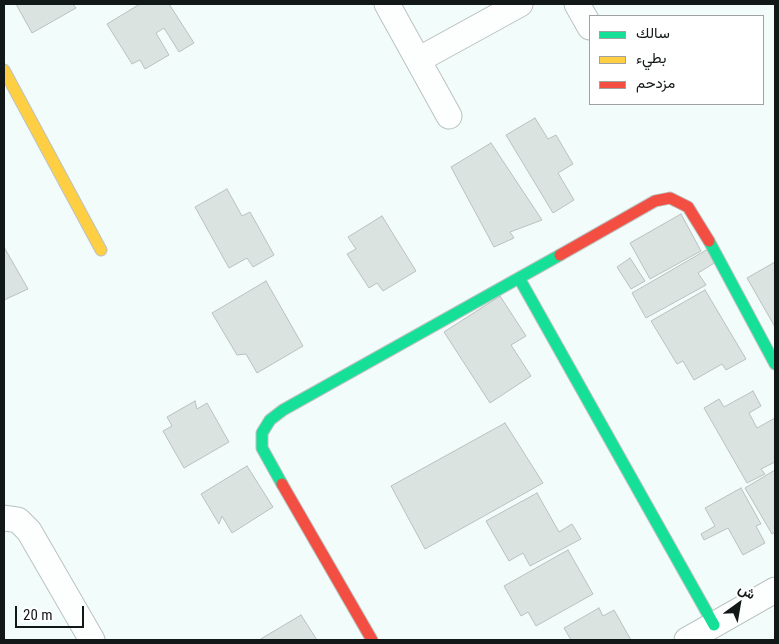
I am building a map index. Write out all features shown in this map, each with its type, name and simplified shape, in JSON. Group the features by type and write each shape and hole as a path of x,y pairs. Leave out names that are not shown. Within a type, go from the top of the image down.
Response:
{"street":[{"path":"387,4 449,116"},
{"path":"418,60 520,4"},
{"path":"577,4 589,25"},
{"path":"4,70 100,250"},
{"path":"372,640 262,448 262,433 270,420 283,410 654,201 670,198 688,207 702,228 775,364"},
{"path":"519,278 714,625"},
{"path":"4,518 18,520 29,530 92,640"},
{"path":"687,640 775,590"}],"building":[{"path":"16,4 73,4 76,8 32,33"},
{"path":"140,4 169,4 194,43 179,52 164,28 156,33 169,55 145,69 140,60 132,64 107,24"},
{"path":"535,118 548,139 556,135 573,164 558,173 574,200 553,213 506,135"},
{"path":"491,143 542,220 510,232 514,238 494,247 451,167"},
{"path":"227,189 242,216 250,212 274,255 253,267 247,258 229,268 195,207"},
{"path":"681,214 701,251 650,279 630,243"},
{"path":"382,216 416,271 383,291 377,283 369,288 347,254 356,249 348,237"},
{"path":"4,247 28,289 4,300"},
{"path":"708,249 716,262 698,273 706,285 646,318 632,293"},
{"path":"630,258 645,281 631,289 617,267"},
{"path":"775,262 775,327 747,278"},
{"path":"266,281 303,346 257,373 246,354 237,355 212,313"},
{"path":"705,290 746,359 726,370 722,364 694,380 683,361 677,364 651,321"},
{"path":"500,296 526,336 511,345 531,376 490,403 444,332"},
{"path":"753,391 761,406 749,413 757,428 775,418 775,462 761,469 765,474 747,483 704,408 719,399 724,407"},
{"path":"195,401 197,409 207,403 229,442 184,468 163,431 172,426 167,417"},
{"path":"505,423 543,483 425,549 391,486"},
{"path":"247,466 273,507 232,533 222,516 219,524 201,494"},
{"path":"775,470 775,532 772,534 745,488"},
{"path":"741,488 761,524 756,526 765,543 743,555 728,528 704,540 701,534 715,526 705,508"},
{"path":"537,493 559,532 572,524 581,539 530,566 523,553 509,561 486,521"},
{"path":"568,550 593,594 536,626 528,612 521,616 504,586"},
{"path":"599,608 603,616 614,610 631,640 571,640 564,628"},
{"path":"301,615 317,640 259,640"}],"traffic: fast":[{"path":"709,241 775,364"},
{"path":"282,484 262,448 262,433 270,420 283,410 560,255"},
{"path":"519,278 714,625"}],"traffic: slow":[{"path":"4,70 101,250"}],"traffic: jam":[{"path":"560,255 655,201 670,198 688,207 709,241"},
{"path":"282,484 372,640"}]}
